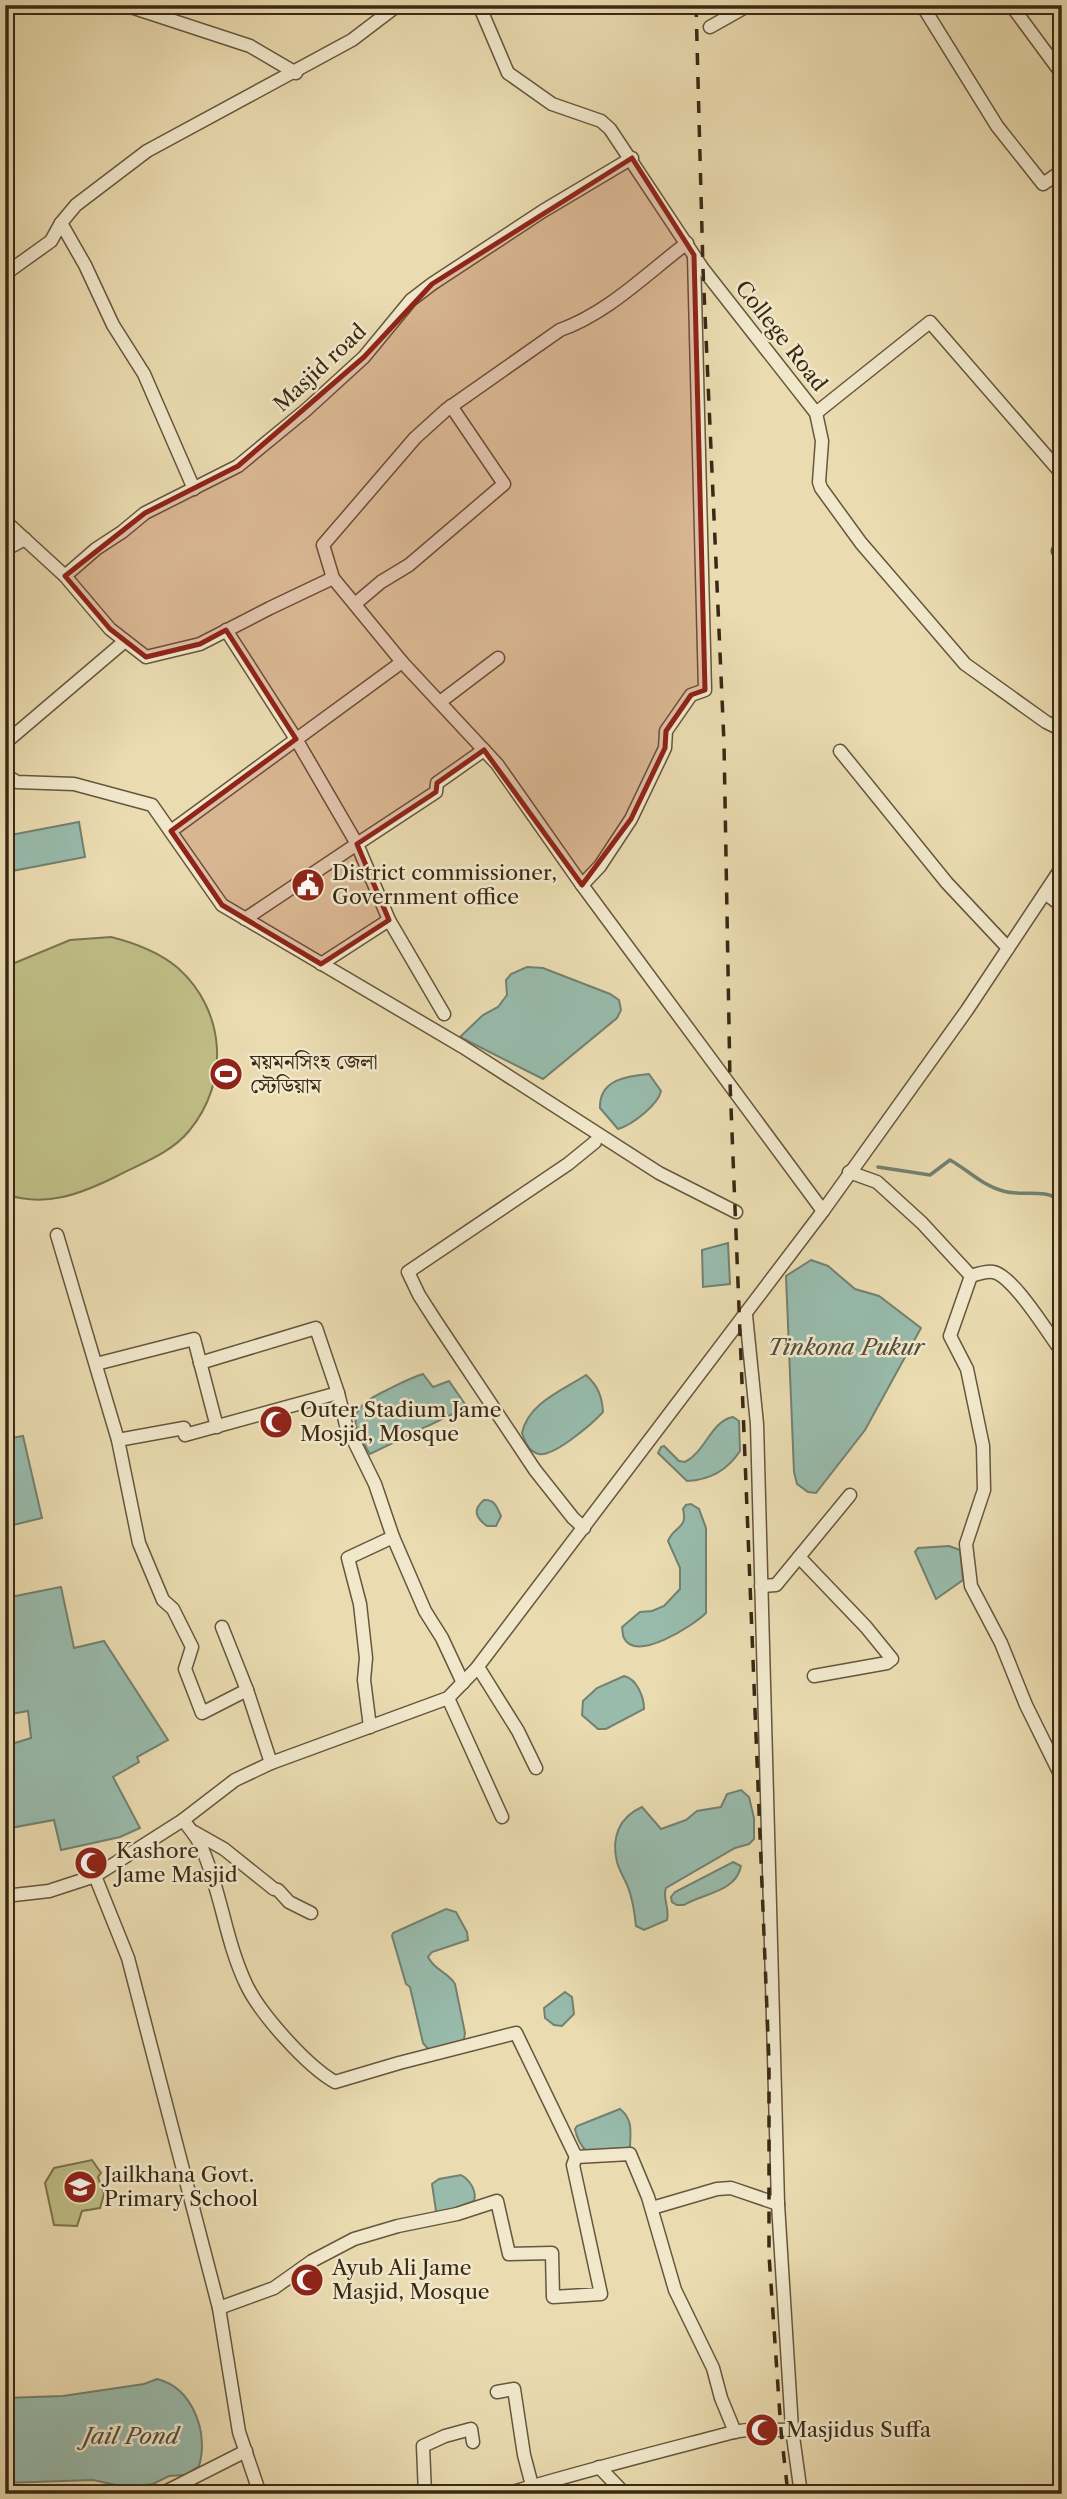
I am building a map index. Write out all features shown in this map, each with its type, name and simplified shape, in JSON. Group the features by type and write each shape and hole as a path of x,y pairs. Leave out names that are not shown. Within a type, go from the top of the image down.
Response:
{"street":[{"path":"125,5 250,46 296,73"},
{"path":"5,275 51,241 76,205 147,151 296,73 352,40 398,5"},
{"name":"College Road","path":"479,5 508,74 551,104 601,121 610,129 632,158 690,249 816,412 821,425 821,488 861,543 965,664 1045,722 1062,730"},
{"path":"710,27 749,5"},
{"path":"922,5 997,127 1043,184 1062,171"},
{"path":"1011,5 1059,71"},
{"name":"Masjid road","path":"65,576 145,513 238,466 306,410 364,357 411,300 432,284 542,211 632,158"},
{"path":"61,223 85,265 113,325 144,374 194,489"},
{"path":"690,249 580,323 560,330 452,406 415,438 323,545 333,578 402,662 497,764 582,885 823,1211"},
{"path":"582,885 600,866 631,819 665,748 666,731 691,695 705,690 690,249"},
{"path":"816,412 930,322 1062,474"},
{"path":"355,604 381,582 409,565 505,484 452,406"},
{"path":"5,521 65,576 110,629 146,657 201,644 333,578"},
{"path":"5,550 24,539"},
{"path":"1062,547 1058,551 1062,556"},
{"path":"226,630 296,739 357,844 389,920 444,1014"},
{"path":"5,743 125,641"},
{"path":"440,702 498,658"},
{"path":"170,831 402,662"},
{"path":"245,919 436,792 437,783 484,750"},
{"path":"840,751 947,883 1008,948"},
{"path":"5,775 17,782 74,784 152,805 222,905 463,1047 659,1173 736,1212"},
{"path":"5,1896 49,1891 95,1876 186,1825 235,1780 271,1763 448,1698 478,1667 747,1315 967,1010 1062,867"},
{"path":"1045,892 1062,906"},
{"path":"321,964 389,920"},
{"path":"584,1528 535,1470 435,1321 408,1272 568,1164 595,1142"},
{"path":"849,1172 877,1182 922,1223 971,1276"},
{"path":"57,1235 118,1440 139,1543 163,1600 173,1609 192,1647 185,1669 202,1713 247,1690"},
{"path":"971,1276 994,1272 1003,1276 1019,1292 1062,1352"},
{"path":"971,1276 950,1336 967,1369 982,1446 984,1490 966,1544 971,1586 1001,1643 1026,1705 1062,1778"},
{"path":"747,1315 757,1424 778,2204 792,2429 801,2494"},
{"path":"200,1363 316,1328 346,1425 376,1484 393,1537 425,1611 463,1683"},
{"path":"96,1364 194,1339 217,1427"},
{"path":"118,1440 184,1427 185,1435 338,1393"},
{"path":"761,1586 776,1586 850,1494"},
{"path":"370,1727 364,1681 366,1658 360,1604 348,1558 393,1537"},
{"path":"799,1558 866,1627 892,1659 814,1676"},
{"path":"222,1627 247,1690 271,1763"},
{"path":"478,1667 518,1731 536,1768"},
{"path":"448,1698 502,1817"},
{"path":"186,1825 224,1849 274,1889 278,1889 289,1902 311,1913"},
{"path":"186,1825 201,1844 246,1984 264,2011 306,2061 335,2082 516,2033 576,2157 573,2165 601,2294 554,2297 552,2253 509,2255 497,2201 457,2214 398,2226 354,2239 312,2261 274,2288 219,2308"},
{"path":"95,1876 128,1958 219,2308 239,2432 260,2494"},
{"path":"576,2157 630,2154 652,2208 675,2290 713,2368 721,2398 735,2432"},
{"path":"652,2208 717,2189 731,2188 778,2204"},
{"path":"497,2392 514,2389 533,2490"},
{"path":"506,2494 533,2490 599,2467 735,2432 762,2428 781,2431 792,2429"},
{"path":"425,2494 423,2446 430,2441 471,2429 473,2442"},
{"path":"161,2494 246,2451"},
{"path":"599,2467 625,2494"}],"highlighted area":[{"path":"632,158 694,255 705,690 691,695 666,731 665,748 631,819 582,885 484,750 437,783 436,792 357,844 389,920 321,964 222,905 171,831 296,739 226,630 200,644 146,657 110,629 65,576 145,513 238,466 364,357 432,284"}],"shaded area":[{"path":"111,937 138,945 163,957 194,985 206,1005 217,1047 211,1091 202,1112 182,1139 146,1162 90,1188 62,1197 34,1200 5,1194 5,967 70,940"},
{"path":"92,2160 101,2173 98,2177 104,2194 100,2208 82,2211 77,2226 54,2225 45,2183 54,2168"}],"water":[{"path":"79,822 85,857 7,872 5,836"},
{"path":"527,967 543,968 610,994 619,1000 621,1010 617,1018 543,1079 460,1037 483,1015 498,1007 507,995 506,980 511,974"},
{"path":"649,1074 661,1091 659,1096 644,1114 618,1129 600,1108 604,1091 616,1081"},
{"path":"728,1243 730,1284 703,1287 702,1250"},
{"name":"Tinkona Pukur","path":"811,1260 828,1266 855,1289 879,1296 921,1328 865,1430 816,1493 808,1492 797,1484 794,1472 786,1276"},
{"path":"423,1374 433,1387 449,1381 467,1407 370,1454 358,1432 356,1416 359,1409 374,1396"},
{"path":"586,1375 599,1392 603,1412 582,1431 554,1450 539,1454 530,1449 522,1433 531,1413 548,1398"},
{"path":"733,1417 739,1421 740,1451 717,1473 703,1479 687,1481 658,1453 664,1446 679,1461 685,1462 698,1451 719,1424"},
{"path":"23,1436 42,1518 5,1527 5,1439"},
{"path":"484,1500 497,1507 501,1516 496,1526 487,1526 478,1517 478,1507"},
{"path":"691,1504 699,1509 706,1528 706,1613 665,1639 652,1644 630,1645 623,1637 622,1627 640,1612 664,1606 680,1589 680,1568 668,1541 684,1521 683,1509"},
{"path":"949,1546 960,1550 963,1580 936,1599 915,1552 918,1548"},
{"path":"61,1587 74,1648 104,1641 168,1740 137,1757 139,1762 113,1777 140,1828 120,1837 61,1850 54,1820 5,1829 5,1746 31,1738 28,1711 5,1715 5,1598"},
{"path":"624,1676 633,1681 639,1689 644,1709 606,1729 598,1729 582,1715 583,1701 597,1688"},
{"path":"741,1790 749,1797 754,1818 754,1839 666,1888 667,1920 644,1930 636,1926 630,1893 615,1853 616,1837 622,1822 642,1807 661,1829 686,1820 697,1811 721,1807 727,1794"},
{"path":"733,1862 741,1866 738,1875 726,1887 684,1905 672,1902 671,1897 675,1892"},
{"path":"446,1909 456,1912 467,1932 468,1940 432,1952 428,1957 455,1984 465,2033 464,2039 450,2047 429,2050 423,2043 410,1987 406,1984 392,1936 393,1933"},
{"path":"565,1992 572,1997 574,2014 562,2026 554,2025 545,2018 544,2008"},
{"path":"620,2109 629,2122 630,2148 587,2152 578,2139 575,2129 577,2126"},
{"path":"461,2175 472,2186 474,2201 440,2214 436,2211 432,2184 439,2179"},
{"name":"Jail Pond","path":"157,2379 180,2392 195,2414 202,2440 199,2466 185,2475 169,2476 153,2484 125,2487 93,2480 5,2483 5,2398 63,2396 144,2384"}],"waterway":[{"path":"878,1167 930,1175 950,1160 996,1189 1011,1193 1048,1195 1062,1202"}],"railway":[{"path":"696,5 703,269 724,743 730,1082 769,2061 769,2255 788,2494"}],"place":[{"name":"District commissioner, Government office","path":"308,885"},
{"name":"ময়মনসিংহ জেলা স্টেডিয়াম","path":"226,1074"},
{"name":"Outer Stadium Jame Mosjid, Mosque","path":"276,1422"},
{"name":"Kashore Jame Masjid","path":"91,1863"},
{"name":"Jailkhana Govt. Primary School","path":"80,2187"},
{"name":"Ayub Ali Jame Masjid, Mosque","path":"307,2280"},
{"name":"Masjidus Suffa","path":"762,2430"}]}
